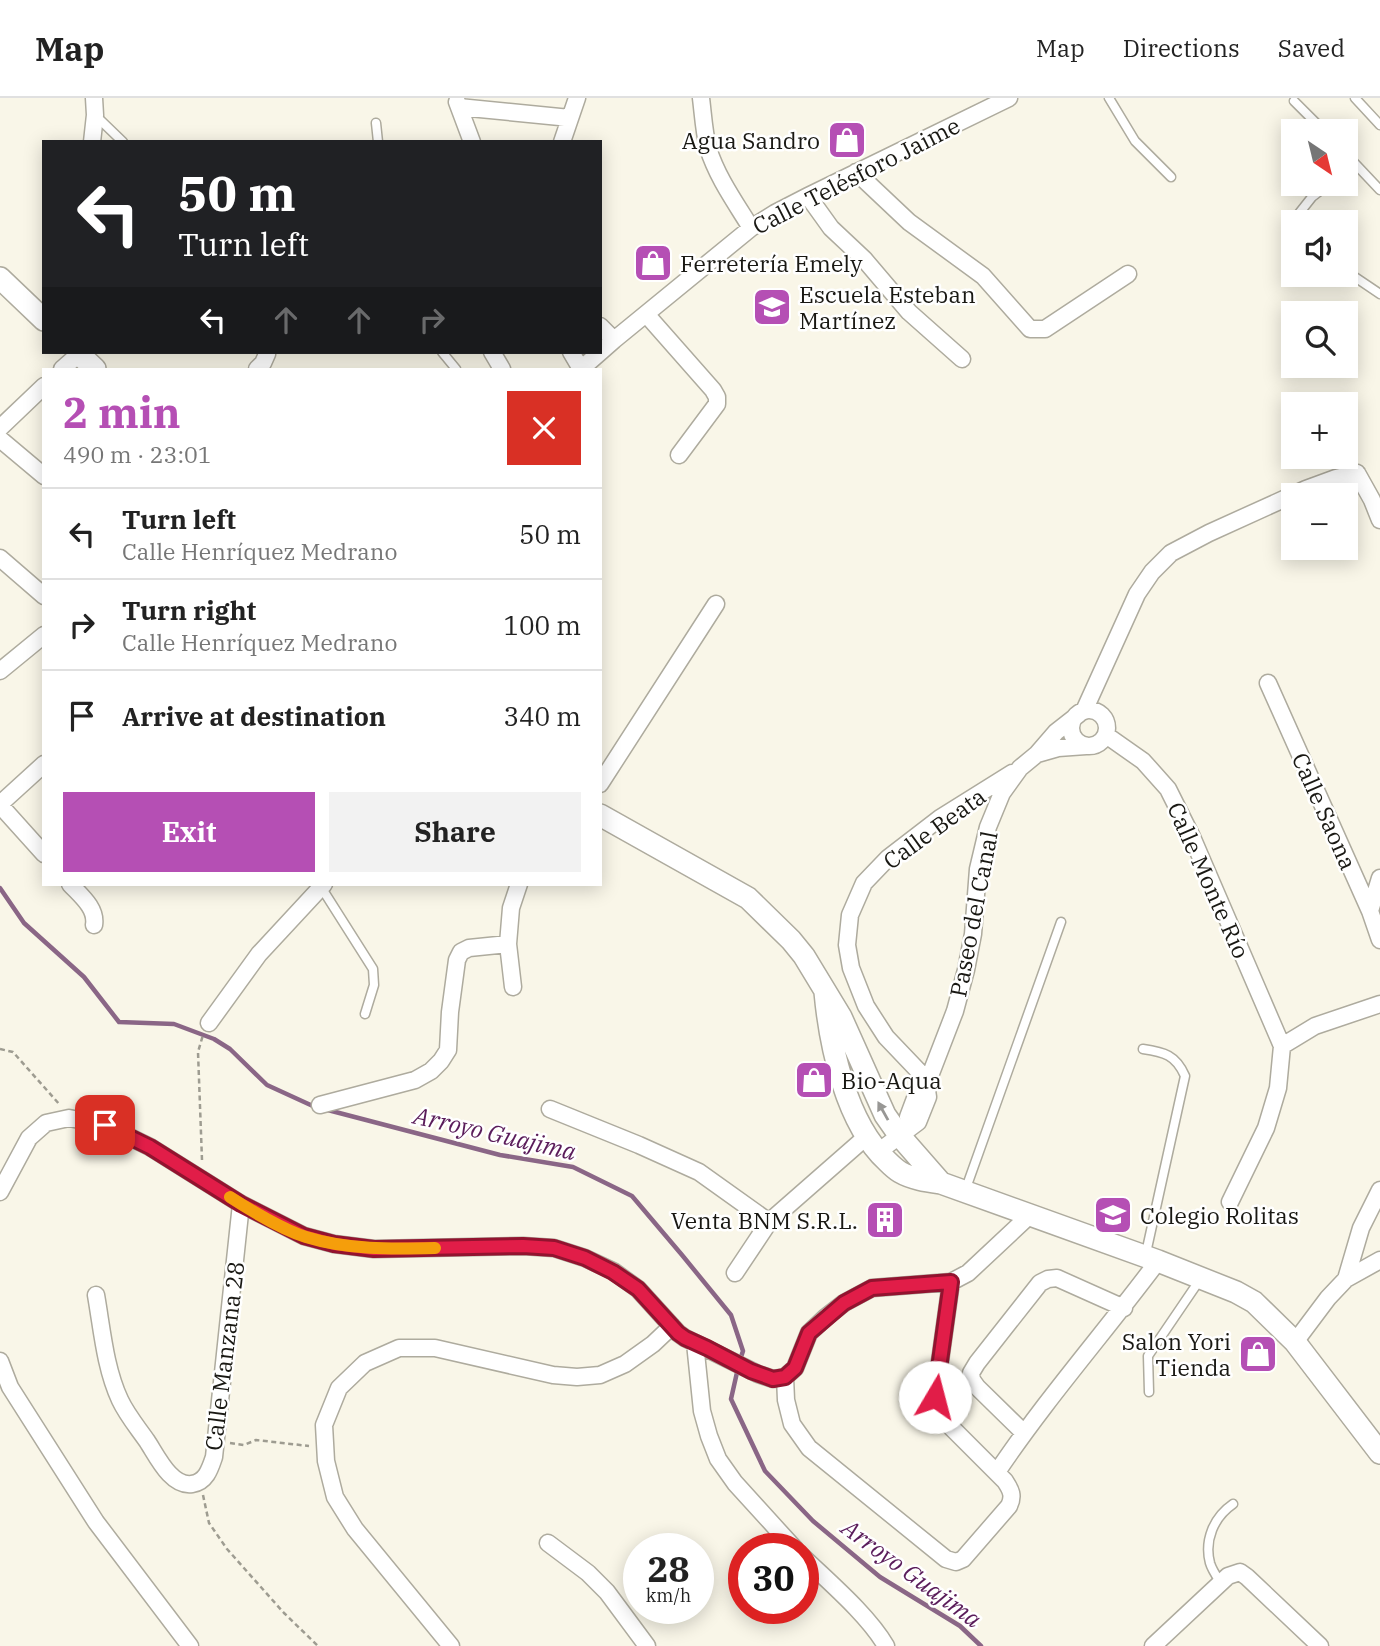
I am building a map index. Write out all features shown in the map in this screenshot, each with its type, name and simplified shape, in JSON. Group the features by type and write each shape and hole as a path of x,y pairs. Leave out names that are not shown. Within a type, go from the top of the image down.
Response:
{"street":[{"path":"92,140 94,98"},
{"path":"563,140 577,98"},
{"path":"701,98 707,145 712,160 751,228"},
{"name":"Calle Telésforo Jaime","path":"602,351 751,228 775,213 990,102 1009,98"},
{"path":"471,140 457,103 570,118"},
{"path":"856,172 909,222 983,276 1030,329 1045,329 1128,274"},
{"path":"808,196 831,228 864,259 909,312 962,359"},
{"path":"0,278 41,311"},
{"path":"646,314 717,397 717,404 679,455"},
{"path":"602,328 614,340"},
{"path":"63,368 77,354"},
{"path":"79,354 94,368"},
{"name":"Calle Telésforo Jaime","path":"582,368 598,354"},
{"path":"0,428 42,388"},
{"path":"0,439 42,474"},
{"path":"1357,474 1380,486"},
{"path":"1357,474 1380,520"},
{"name":"Paseo del Canal","path":"905,1131 917,1093 927,1083 955,1011 967,970 978,869 988,827 1002,793 1020,768 1037,754 1056,732 1081,713 1137,594 1152,572 1171,553 1209,533 1306,489 1357,474"},
{"path":"0,558 42,594"},
{"path":"602,781 716,604"},
{"path":"0,671 42,637"},
{"name":"Calle Saona","path":"1268,683 1370,911 1380,940"},
{"path":"1096,711 1107,724 1106,736 1098,744 1086,746 1076,740 1072,724 1081,713 1096,711"},
{"name":"Calle Monte Río","path":"1106,736 1143,761 1168,789 1192,837 1282,1046 1278,1088 1266,1128 1230,1202"},
{"name":"Paseo del Canal","path":"1037,754 1058,748 1086,746"},
{"path":"42,766 0,804 42,852"},
{"name":"Calle Beata","path":"927,1083 886,1037 866,1006 851,968 848,945 850,915 864,883 888,858 940,818 1020,768"},
{"path":"602,816 748,898 791,940 841,1017 885,1115 905,1131 941,1183"},
{"path":"1370,911 1380,878"},
{"path":"72,886 91,908 95,917 94,925"},
{"path":"209,1023 259,954 322,886"},
{"path":"513,987 508,944 511,908 518,886"},
{"path":"320,1105 415,1080 431,1072 448,1050 450,1012 457,960 461,952 469,948 508,944"},
{"path":"825,992 836,1059 852,1108 872,1145 898,1171 1030,1214 1201,1278 1254,1302 1295,1342 1380,1453"},
{"path":"1282,1046 1315,1026 1380,1004"},
{"path":"550,1109 699,1172 769,1222"},
{"path":"0,1192 29,1138 46,1123 69,1118 105,1125 150,1147 241,1204 304,1236 334,1244 374,1249 523,1246 554,1248 585,1258 638,1289 685,1338 773,1379 785,1377 795,1368 809,1333 844,1303 872,1288 951,1282 968,1273 1030,1214"},
{"path":"735,1273 769,1222 872,1145 905,1131"},
{"path":"1346,1279 1361,1228 1380,1190"},
{"name":"Calle Manzana 28","path":"96,1295 109,1367 120,1401 167,1472 178,1482 189,1485 201,1482 209,1472 214,1457 241,1204"},
{"path":"997,1472 1023,1432 1124,1308 1151,1259"},
{"path":"1295,1342 1346,1279 1380,1260"},
{"path":"1023,1432 977,1387 971,1373 976,1363 1041,1283 1057,1278 1124,1308"},
{"path":"785,1377 786,1400 792,1424 809,1448 946,1559 956,1562 963,1559 1009,1506 1012,1499 1011,1490 1005,1481 938,1414 935,1407 951,1282"},
{"path":"450,1646 355,1530 335,1497 326,1461 324,1425 339,1388 365,1363 399,1348 435,1348 553,1375 600,1375 625,1364 672,1326"},
{"path":"695,1343 702,1411 718,1459 735,1483 780,1533"},
{"path":"0,1361 10,1387 96,1522 190,1646"},
{"path":"548,1544 588,1573 607,1592 647,1646"},
{"path":"819,1572 848,1600 886,1646"},
{"path":"1163,1643 1228,1576 1240,1572 1320,1646"}],"lane":[{"path":"1109,98 1135,141 1171,177"},
{"path":"1355,98 1380,125"},
{"path":"1295,99 1313,119"},
{"path":"95,116 121,140"},
{"path":"376,123 379,140"},
{"path":"1358,167 1380,190"},
{"path":"1302,210 1313,196"},
{"path":"1358,279 1380,294"},
{"path":"444,354 455,368"},
{"path":"324,886 373,969 374,985 365,1014"},
{"path":"965,1191 1061,922"},
{"path":"1143,1049 1160,1052 1179,1063 1185,1076 1151,1259"},
{"path":"1149,1392 1148,1356 1201,1278"},
{"path":"1221,1583 1211,1566 1209,1540 1217,1520 1224,1510 1233,1504"}],"path":[{"path":"200,1041 198,1052 202,1180"},
{"path":"0,1049 13,1052 58,1100 69,1118"},
{"path":"216,1441 244,1445 256,1440 325,1447"},
{"path":"201,1482 209,1523 227,1549 284,1613 318,1646"}],"waterway":[{"name":"Arroyo Guajima","path":"0,888 24,923 84,977 119,1022 174,1024 214,1039 230,1049 267,1085 315,1107"},
{"name":"Arroyo Guajima","path":"324,1109 500,1155 573,1167 632,1196 731,1315 743,1351 740,1360"},
{"name":"Arroyo Guajima","path":"738,1368 731,1399 765,1471 813,1521 880,1577 960,1626 981,1646"}],"slow traffic":[{"path":"230,1197 304,1236 334,1244 374,1249 435,1248"}],"place":[{"name":"Agua Sandro","path":"847,140"},
{"name":"Ferretería Emely","path":"653,263"},
{"name":"Escuela Esteban Martínez","path":"772,307"},
{"name":"Bio-Aqua","path":"814,1080"},
{"name":"Colegio Rolitas","path":"1113,1215"},
{"name":"Venta BNM S.R.L.","path":"885,1220"},
{"name":"Salon Yori Tienda","path":"1258,1354"}],"route":[{"path":"105,1125 150,1147 241,1204 304,1236 334,1244 374,1249 523,1246 554,1248 585,1258 638,1289 685,1338 773,1379 785,1377 795,1368 809,1333 844,1303 872,1288 951,1282 935,1397"}]}
